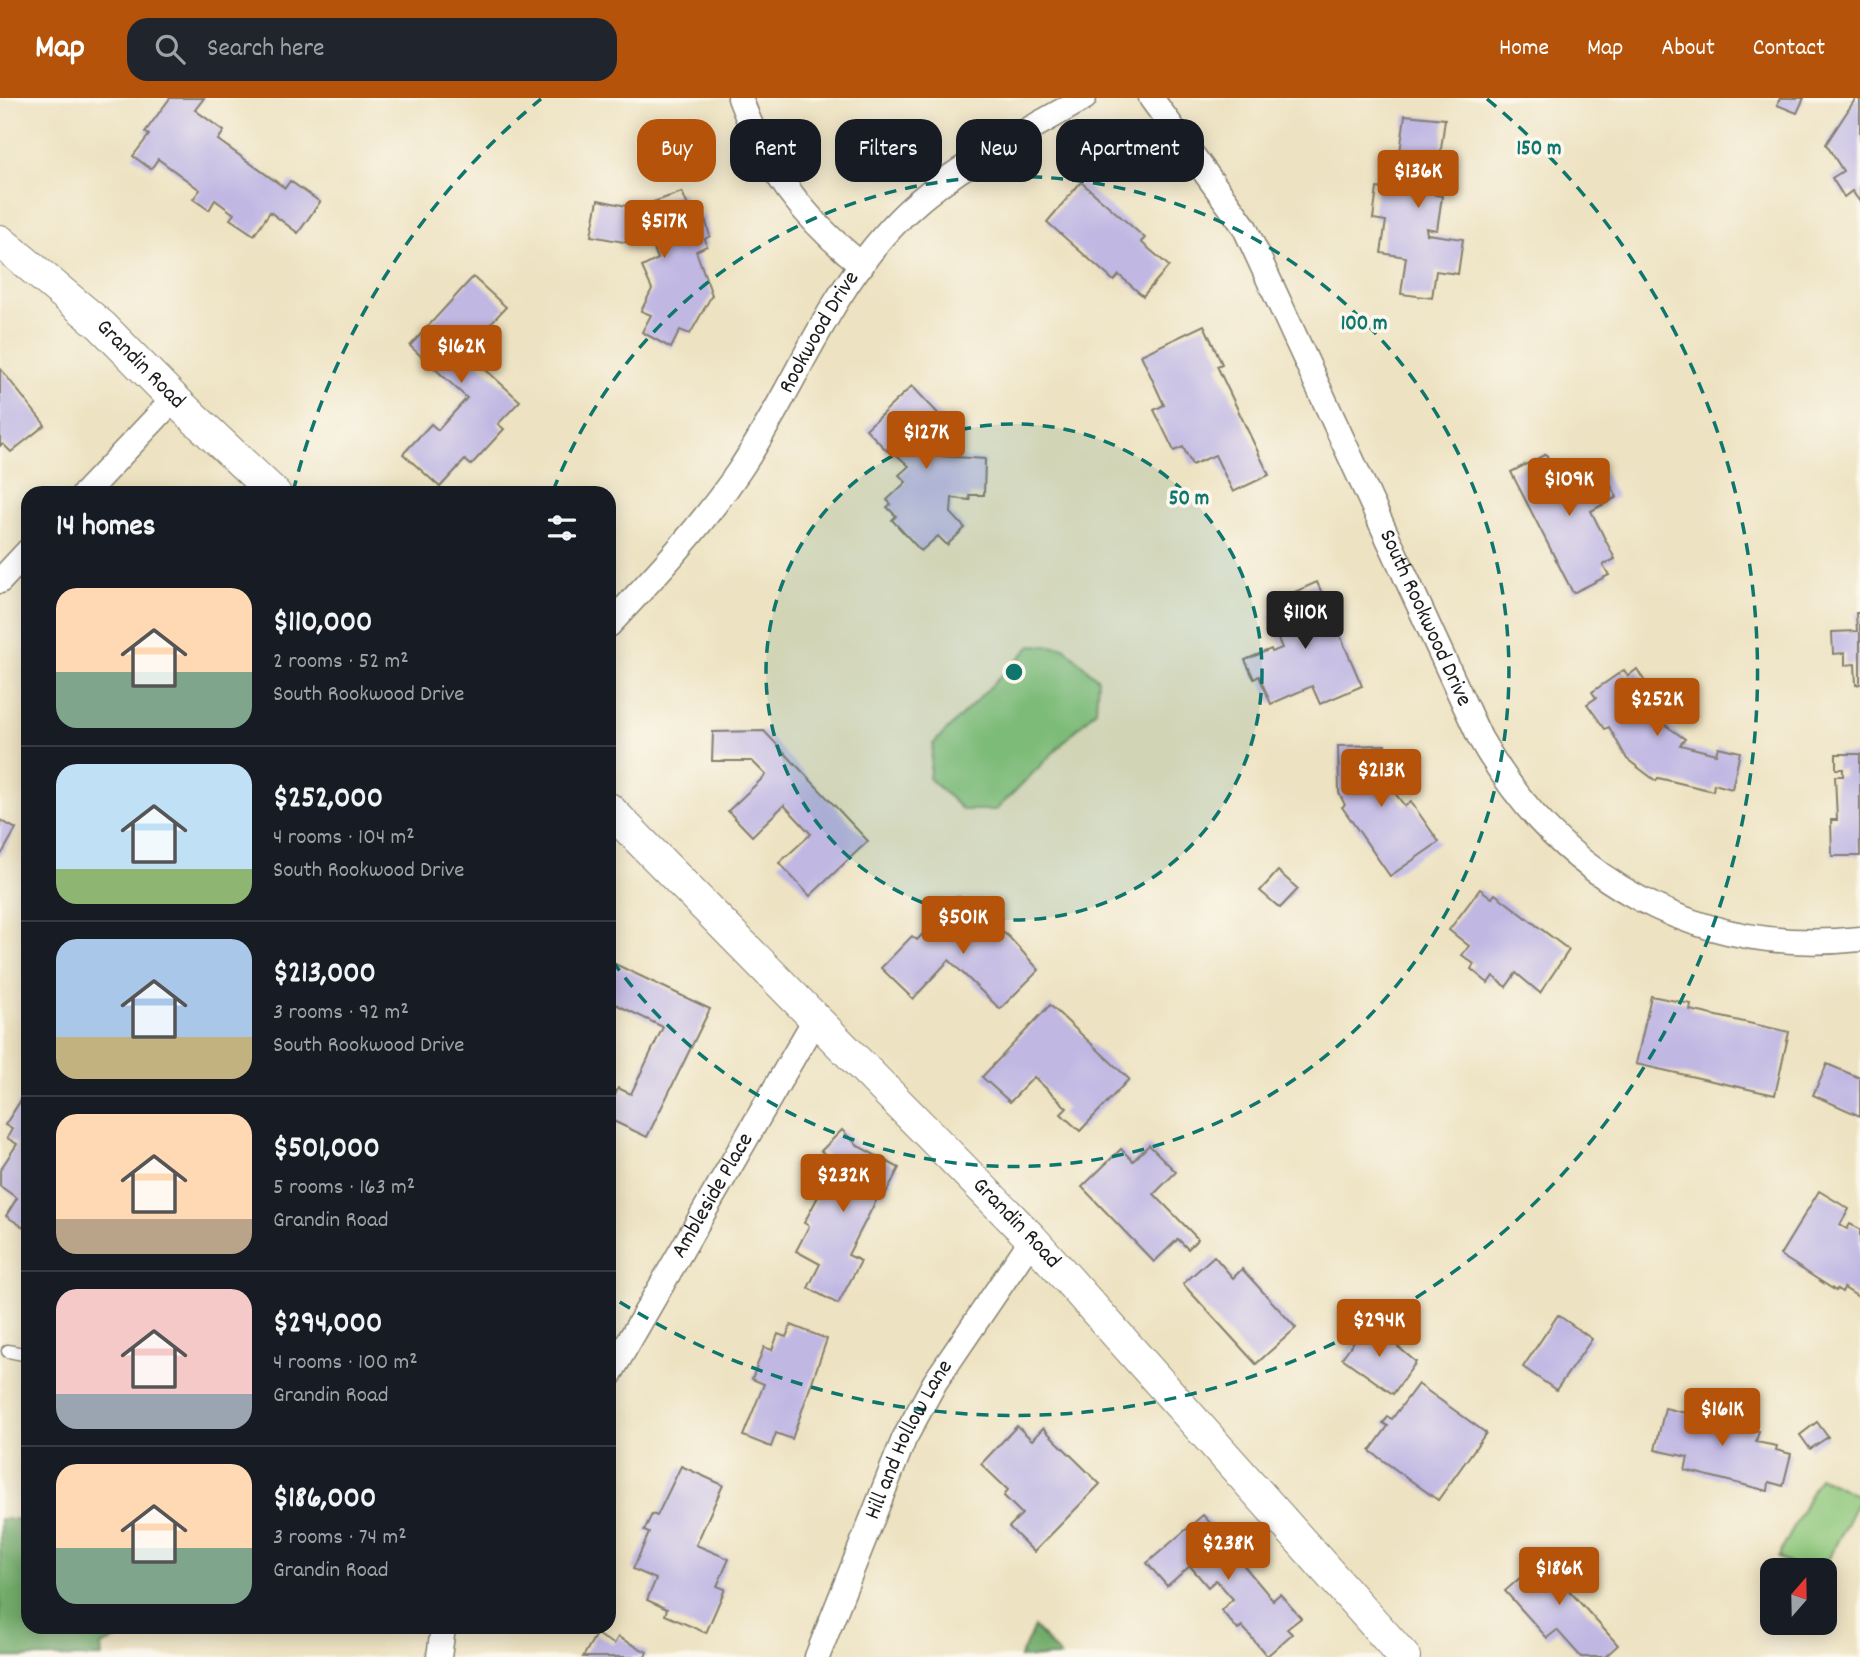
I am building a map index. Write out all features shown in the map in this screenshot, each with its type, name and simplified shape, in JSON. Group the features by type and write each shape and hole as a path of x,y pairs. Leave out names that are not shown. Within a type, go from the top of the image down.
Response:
{"street":[{"path":"740,98 761,146 786,188 827,237 862,265"},
{"name":"Rookwood Drive","path":"616,617 683,545 739,471 788,393 839,297 890,228 924,196 963,169 1084,98"},
{"name":"South Rookwood Drive","path":"1152,98 1244,226 1480,738 1503,778 1542,826 1576,858 1627,893 1671,915 1726,933 1779,941 1825,943 1860,939"},
{"name":"Grandin Road","path":"0,241 102,326 174,399 266,486"},
{"path":"92,486 174,399"},
{"path":"0,581 21,558"},
{"name":"Grandin Road","path":"616,815 817,1016 1032,1239 1404,1657"},
{"name":"Ambleside Place","path":"616,1364 817,1016"},
{"name":"Hill and Hollow Lane","path":"817,1657 904,1439 935,1382 1032,1239"},
{"path":"439,1657 442,1634"}],"lane":[{"path":"8,1351 21,1354"}],"green space":[{"path":"1032,645 1064,647 1098,679 1096,710 996,810 963,810 929,778 933,744"},
{"path":"1819,1477 1860,1497 1829,1558 1778,1558"},
{"path":"0,1519 21,1519 21,1634 127,1634 101,1646 102,1657 0,1657"},
{"path":"1034,1627 1061,1657 1020,1657"}],"building":[{"path":"170,98 204,98 195,110 224,131 218,140 285,188 290,181 320,202 298,233 270,212 254,235 230,219 234,214 215,200 209,210 193,199 200,190 158,159 151,169 133,156 149,135 145,132"},
{"path":"1780,98 1804,98 1797,113 1777,105"},
{"path":"1856,98 1860,100 1860,202 1852,191 1844,197 1832,178 1843,171 1826,144"},
{"path":"1405,115 1445,119 1435,195 1442,196 1437,230 1426,228 1427,234 1463,239 1458,274 1436,271 1432,298 1401,294 1406,257 1381,253 1386,221 1373,219 1377,188 1395,190"},
{"path":"1081,182 1145,238 1141,242 1169,266 1143,296 1119,275 1114,281 1047,222"},
{"path":"682,192 691,213 695,211 698,218 704,215 710,236 705,239 707,246 696,251 712,295 690,334 680,330 671,348 642,332 651,315 641,311 652,289 642,267 658,259 651,242 640,245 591,236 598,200 636,208"},
{"path":"473,277 506,307 465,351 520,401 498,424 504,429 471,465 465,460 441,486 403,454 431,424 438,430 467,398 410,346"},
{"path":"1204,325 1222,364 1217,366 1269,475 1233,492 1215,455 1192,465 1183,447 1174,451 1154,410 1164,405 1141,355"},
{"path":"0,368 45,425 11,452 3,444 0,446"},
{"path":"912,386 949,425 941,433 945,436 933,447 941,456 985,459 984,495 969,495 970,500 952,498 951,513 965,528 947,545 938,536 921,551 892,520 896,516 887,507 891,504 887,500 906,482 899,475 909,466 890,449 887,451 866,429"},
{"path":"1546,454 1558,477 1567,472 1572,482 1601,467 1617,497 1591,511 1615,559 1603,565 1609,575 1573,593 1511,472"},
{"path":"1317,582 1362,686 1320,704 1312,686 1271,704 1259,676 1254,679 1245,660 1271,649 1272,652 1282,648 1268,617 1287,608 1281,598"},
{"path":"1856,613 1860,613 1860,684 1856,685 1855,664 1845,665 1845,653 1833,654 1832,632 1857,631"},
{"path":"1637,669 1655,698 1643,706 1648,713 1685,739 1680,745 1716,754 1718,747 1740,752 1732,789 1714,784 1713,791 1658,778 1656,781 1627,759 1609,727 1605,729 1587,704 1596,698 1592,692 1624,670 1628,676"},
{"path":"764,731 868,841 810,896 779,863 811,834 784,805 752,836 728,811 766,775 752,761 712,761 713,732"},
{"path":"1385,745 1386,782 1405,806 1411,802 1439,842 1390,876 1342,807 1345,805 1339,793 1338,746"},
{"path":"1836,754 1860,754 1860,856 1832,856 1831,820 1837,820 1835,776 1843,776 1843,769 1836,769"},
{"path":"0,820 16,829 0,857"},
{"path":"1278,871 1298,889 1280,908 1260,891"},
{"path":"1480,889 1492,898 1495,894 1569,950 1540,993 1516,973 1506,987 1493,976 1488,983 1471,969 1474,964 1462,955 1469,946 1449,930"},
{"path":"959,897 985,923 988,920 1009,937 1039,970 1000,1009 949,960 913,999 881,968 912,936 917,940"},
{"path":"616,964 710,1009 647,1137 616,1122 616,1092 618,1088 631,1094 663,1027 616,1004"},
{"path":"1651,996 1691,1004 1690,1010 1789,1032 1775,1095 1636,1064"},
{"path":"1050,1005 1129,1079 1080,1131 1061,1114 1067,1108 1034,1077 1010,1102 982,1077"},
{"path":"1827,1064 1860,1078 1860,1116 1813,1095"},
{"path":"21,1100 21,1226 6,1216 17,1198 0,1186 0,1170 17,1144 7,1138 12,1129 5,1125"},
{"path":"842,1130 858,1146 899,1168 885,1195 880,1193 848,1255 861,1261 838,1304 808,1288 820,1264 796,1251 809,1226 804,1223 836,1163 821,1151"},
{"path":"1149,1145 1176,1172 1154,1194 1198,1239 1188,1249 1178,1239 1154,1262 1082,1187 1121,1149 1133,1161"},
{"path":"1819,1191 1849,1209 1840,1225 1847,1229 1850,1224 1860,1229 1860,1298 1844,1288 1842,1292 1837,1289 1836,1291 1780,1255"},
{"path":"1214,1256 1233,1278 1242,1269 1296,1328 1256,1364 1183,1284"},
{"path":"1558,1315 1592,1339 1556,1390 1523,1367"},
{"path":"1368,1322 1416,1362 1393,1394 1342,1358"},
{"path":"791,1325 827,1339 792,1439 776,1433 771,1447 743,1436 764,1384 752,1379 764,1347 772,1350 778,1334 786,1337"},
{"path":"1418,1384 1486,1433 1438,1500 1370,1451 1388,1426 1383,1423 1388,1417 1392,1419"},
{"path":"1710,1405 1735,1411 1732,1425 1759,1431 1756,1442 1777,1446 1776,1450 1791,1454 1783,1486 1769,1482 1768,1491 1685,1470 1688,1457 1655,1450 1665,1408 1706,1418"},
{"path":"1817,1422 1828,1437 1810,1449 1800,1435"},
{"path":"1017,1426 1032,1440 1043,1428 1100,1484 1034,1552 1009,1527 1022,1514 1004,1496 1008,1490 981,1464"},
{"path":"681,1466 723,1485 696,1545 729,1559 717,1586 725,1589 706,1633 665,1615 667,1609 647,1600 656,1579 633,1569 649,1533 644,1531 652,1514 657,1516"},
{"path":"1203,1515 1239,1547 1237,1549 1244,1556 1239,1560 1273,1600 1280,1594 1301,1618 1287,1629 1292,1634 1267,1656 1242,1626 1238,1630 1221,1610 1233,1599 1216,1580 1208,1587 1190,1566 1167,1586 1147,1563"},
{"path":"1556,1546 1572,1563 1557,1577 1618,1645 1605,1657 1581,1657 1557,1630 1547,1638 1505,1591"},
{"path":"596,1634 614,1644 618,1637 647,1652 645,1657 583,1657"}]}
